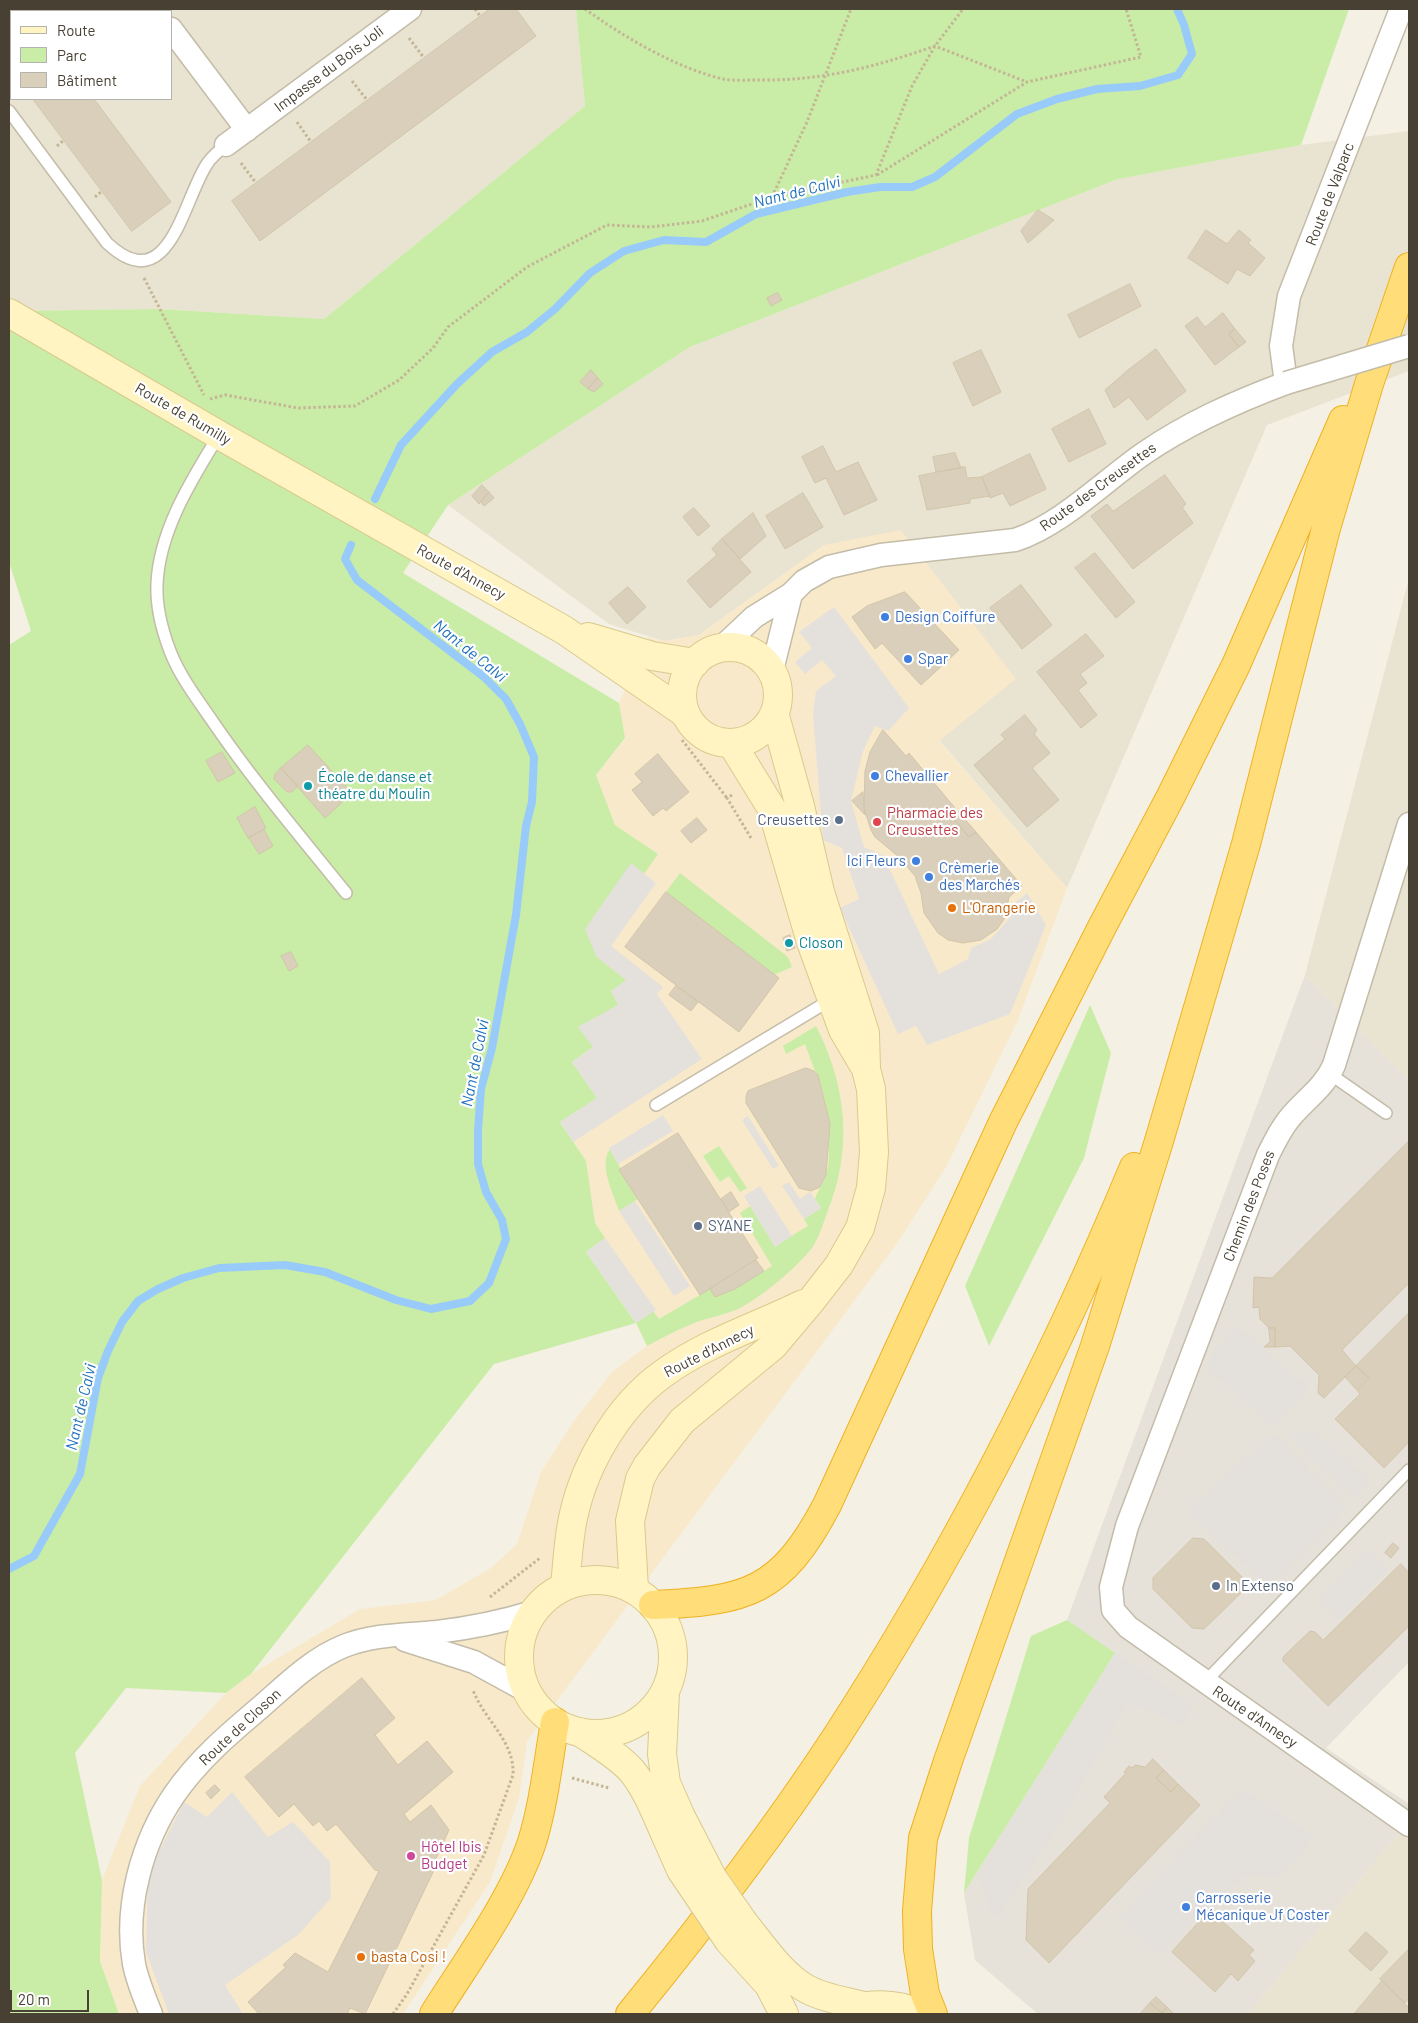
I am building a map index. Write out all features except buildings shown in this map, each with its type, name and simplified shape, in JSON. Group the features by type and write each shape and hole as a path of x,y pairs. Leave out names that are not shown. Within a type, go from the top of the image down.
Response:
{"highway":[{"path":"933,2014 925,1994 918,1949 917,1911 923,1838 948,1761 1095,1346 1159,1141 1246,844 1326,528 1369,384 1406,276"},
{"path":"644,1597 720,1600 758,1587 775,1576 793,1560 810,1536 1007,1114 1236,666 1406,276"},
{"path":"630,2014 698,1931 834,1741 884,1660 962,1526 1043,1371 1109,1228 1146,1139 1219,931"},
{"path":"434,2014 492,1923 523,1866 538,1821 555,1722"}],"main road":[{"name":"Route de Rumilly","path":"9,313 358,514"},
{"name":"Route d'Annecy","path":"358,514 564,630 681,723"},
{"name":"Route d'Annecy","path":"564,630 644,654 695,663"},
{"path":"721,648 740,648 758,656 772,670 779,692 775,716 757,736 732,744 712,740 697,730 681,723 682,696 686,678 695,663 707,653 721,648"},
{"name":"Route d'Annecy","path":"644,1597 630,1521 640,1479 647,1466 668,1435 682,1421 773,1346 811,1300 839,1265 860,1228 871,1188 874,1152 871,1089 866,1068 865,1033 820,892 800,806 775,716"},
{"name":"Route d'Annecy","path":"732,744 772,808 811,942 843,1030 866,1068"},
{"name":"Route d'Annecy","path":"565,1586 571,1529 580,1495 598,1452 624,1412 664,1373 685,1360 811,1300"},
{"path":"674,1827 649,1799 631,1770 610,1752 580,1732 555,1722 539,1708 527,1691 520,1672 519,1651 523,1630 533,1612 547,1597 565,1586 588,1580 612,1581 644,1597 666,1624 673,1647 672,1671 665,1693 662,1754 666,1783 674,1827 681,1870 737,1932 806,1988 832,1998 864,2006 902,2007 921,2014"},
{"path":"580,1732 600,1734 620,1730 638,1722 653,1709 665,1693"},
{"path":"737,1932 784,2014"},
{"path":"838,2014 864,2006"}],"street":[{"name":"Impasse du Bois Joli","path":"226,145 410,9"},
{"name":"Route de Valparc","path":"1286,383 1281,346 1289,296 1401,9"},
{"path":"172,31 247,130"},
{"name":"Route des Creusettes","path":"721,648 754,617 791,594 817,573 850,561 881,555 1015,540 1028,536 1058,518 1174,433 1239,400 1286,383 1409,346"},
{"path":"772,670 791,594"},
{"name":"Chemin des Poses","path":"1111,1601 1113,1573 1127,1526 1268,1155 1281,1130 1330,1074 1409,824"},
{"name":"Route d'Annecy","path":"1111,1601 1113,1610 1128,1627 1409,1825"},
{"name":"Route de Closon","path":"151,2014 134,1964 132,1917 140,1868 164,1810 188,1777 224,1738 308,1666 344,1646 385,1635 478,1627 533,1612"},
{"name":"Route de Closon","path":"385,1635 432,1647 474,1662 527,1691"}],"lane":[{"path":"9,111 107,244 123,257 135,260 147,260 164,250 173,238 206,165 226,145"},
{"path":"219,435 180,504 160,559 157,584 162,628 181,674 223,736 255,780 346,893"},
{"path":"656,1106 832,999"},
{"path":"1330,1074 1386,1114"},
{"path":"1204,1682 1409,1470"}],"path":[{"path":"475,9 480,16"},
{"path":"585,9 632,40 676,62 724,79 772,80 824,76 875,67 935,46 1027,82"},
{"path":"772,196 807,122 851,9"},
{"path":"876,175 912,86 935,46 963,9"},
{"path":"135,260 207,400 225,395 298,408 355,406 399,380 433,348 448,327 527,267 607,225 652,228 702,221 772,196 876,175 1027,82 1141,57 1126,9"},
{"path":"681,723 728,798"},
{"path":"513,1764 614,1790"}],"shaded area":[{"path":"9,9 576,9 585,106 324,319 159,309 9,311"},
{"path":"1409,131 1409,371 1267,425 1067,888 939,740 824,545 699,635 664,641 609,624 448,505 690,347 1118,179 1301,145"},
{"path":"901,530 1016,679 939,741 1067,888 1018,1020 946,1167 898,1242 527,1741 519,1798 490,1882 403,2014 119,2014 100,1961 102,1880 140,1786 226,1693 251,1674 360,1609 436,1600 491,1568 517,1544 541,1472 574,1421 612,1372 647,1346 569,1170 615,825 596,775 625,739 619,703 648,637 664,641 699,635 824,545"},
{"path":"1409,578 1409,1081 1305,975"},
{"name":"Creusettes","path":"834,607 909,708 888,731 875,726 863,751 851,801 864,847 883,855 939,974 968,959 971,948 991,939 1008,920 1013,905 1027,893 1046,925 1010,1014 927,1045 916,1026 898,1034 840,908 859,899 842,848 823,840 813,714 816,691 836,676 822,660 805,674 795,662 812,648 799,632"},
{"path":"631,863 656,883 611,946 663,987 657,994 702,1059 573,1142 560,1122 597,1098 572,1062 593,1047 578,1027 618,1005 611,991 626,980 596,956 585,929"},
{"path":"1305,975 1409,1081 1409,1662 1326,1748 1409,1804 1409,1821 1248,2014 1038,2014 975,1960 964,1893 1114,1654 1067,1620"},
{"path":"663,1115 673,1131 618,1164 609,1148"},
{"path":"748,1116 779,1166 773,1169 742,1120"},
{"path":"789,1182 800,1199 810,1192 821,1208 804,1219 782,1186"},
{"path":"760,1186 792,1236 775,1247 744,1196"},
{"path":"635,1201 690,1286 674,1296 619,1211"},
{"path":"605,1238 656,1310 636,1323 586,1252"},
{"path":"1235,1325 1308,1388 1272,1427 1206,1366"},
{"path":"1315,1431 1370,1482 1355,1498 1289,1436"},
{"path":"1274,1434 1346,1508 1269,1586 1186,1511"},
{"path":"1367,1550 1388,1569 1340,1620 1319,1600"},
{"path":"1115,1653 1192,1705 1182,1725 1127,1701 1060,1823 1001,1912 993,1917 978,1873"},
{"path":"1242,1789 1314,1836 1278,1878 1245,1875 1157,1954 1119,1917"},
{"path":"232,1792 268,1837 293,1822 330,1862 331,1898 298,1935 225,1985 243,2014 169,2014 146,1952 148,1873 184,1802 207,1817"},
{"path":"1409,1821 1409,2014 1248,2014"}],"green space":[{"path":"576,9 1349,9 1301,145 1118,179 690,347 448,505 403,573 619,703 625,738 596,775 615,825 658,854 644,874 631,864 596,956 626,980 618,1005 601,1015 593,1047 572,1062 597,1098 560,1122 586,1161 595,1223 605,1238 586,1252 636,1323 494,1364 251,1674 226,1693 126,1688 75,1753 102,1880 100,1961 119,2014 9,2014 9,645 31,631 9,562 9,311 159,309 324,319 585,106"},
{"path":"680,873 788,957 792,967 774,975 666,892"},
{"path":"1090,1005 1111,1053 1084,1158 989,1346 965,1286"},
{"path":"816,1026 834,1072 840,1095 843,1118 843,1142 841,1166 835,1189 821,1231 812,1248 797,1264 760,1296 736,1310 692,1324 647,1346 636,1323 653,1311 659,1319 710,1289 715,1297 735,1289 772,1266 740,1213 750,1206 775,1246 808,1226 804,1219 821,1208 815,1199 825,1178 828,1165 829,1132 826,1105 805,1044 786,1054 783,1046"},
{"path":"719,1146 747,1188 740,1192 729,1176 720,1182 703,1156"},
{"path":"610,1149 621,1169 619,1170 638,1199 619,1211 606,1171 607,1156"},
{"path":"1067,1620 1115,1653 964,1893 969,1838 1031,1636"}],"waterway":[{"name":"Nant de Calvi","path":"375,499 401,445 457,384 492,352 527,332 555,309 590,273 624,251 664,240 706,242 756,214 847,192 880,187 912,187 935,177 1017,114 1057,99 1097,89 1140,86 1178,75 1192,54 1184,25 1177,9"},
{"name":"Nant de Calvi","path":"9,1569 34,1556 80,1474 98,1378 122,1322 138,1301 158,1289 183,1278 219,1268 285,1265 325,1272 396,1300 431,1309 470,1301 489,1283 506,1239 502,1220 486,1192 478,1164 478,1130 481,1089 492,1048 516,915 526,826 532,802 534,757 520,724 506,699 484,677 357,580 345,559 351,545"}],"place":[{"name":"Design Coiffure","path":"885,617"},
{"name":"Spar","path":"908,659"},
{"name":"Chevallier","path":"875,776"},
{"name":"École de danse et théatre du Moulin","path":"308,786"},
{"name":"Creusettes","path":"839,820"},
{"name":"Pharmacie des Creusettes","path":"877,822"},
{"name":"Ici Fleurs","path":"916,861"},
{"name":"Crèmerie des Marchés","path":"929,877"},
{"name":"L'Orangerie","path":"952,908"},
{"name":"Closon","path":"789,943"},
{"name":"SYANE","path":"698,1226"},
{"name":"In Extenso","path":"1216,1586"},
{"name":"Hôtel Ibis Budget","path":"411,1856"},
{"name":"Carrosserie Mécanique Jf Coster","path":"1186,1907"},
{"name":"basta Cosi !","path":"361,1957"}]}
